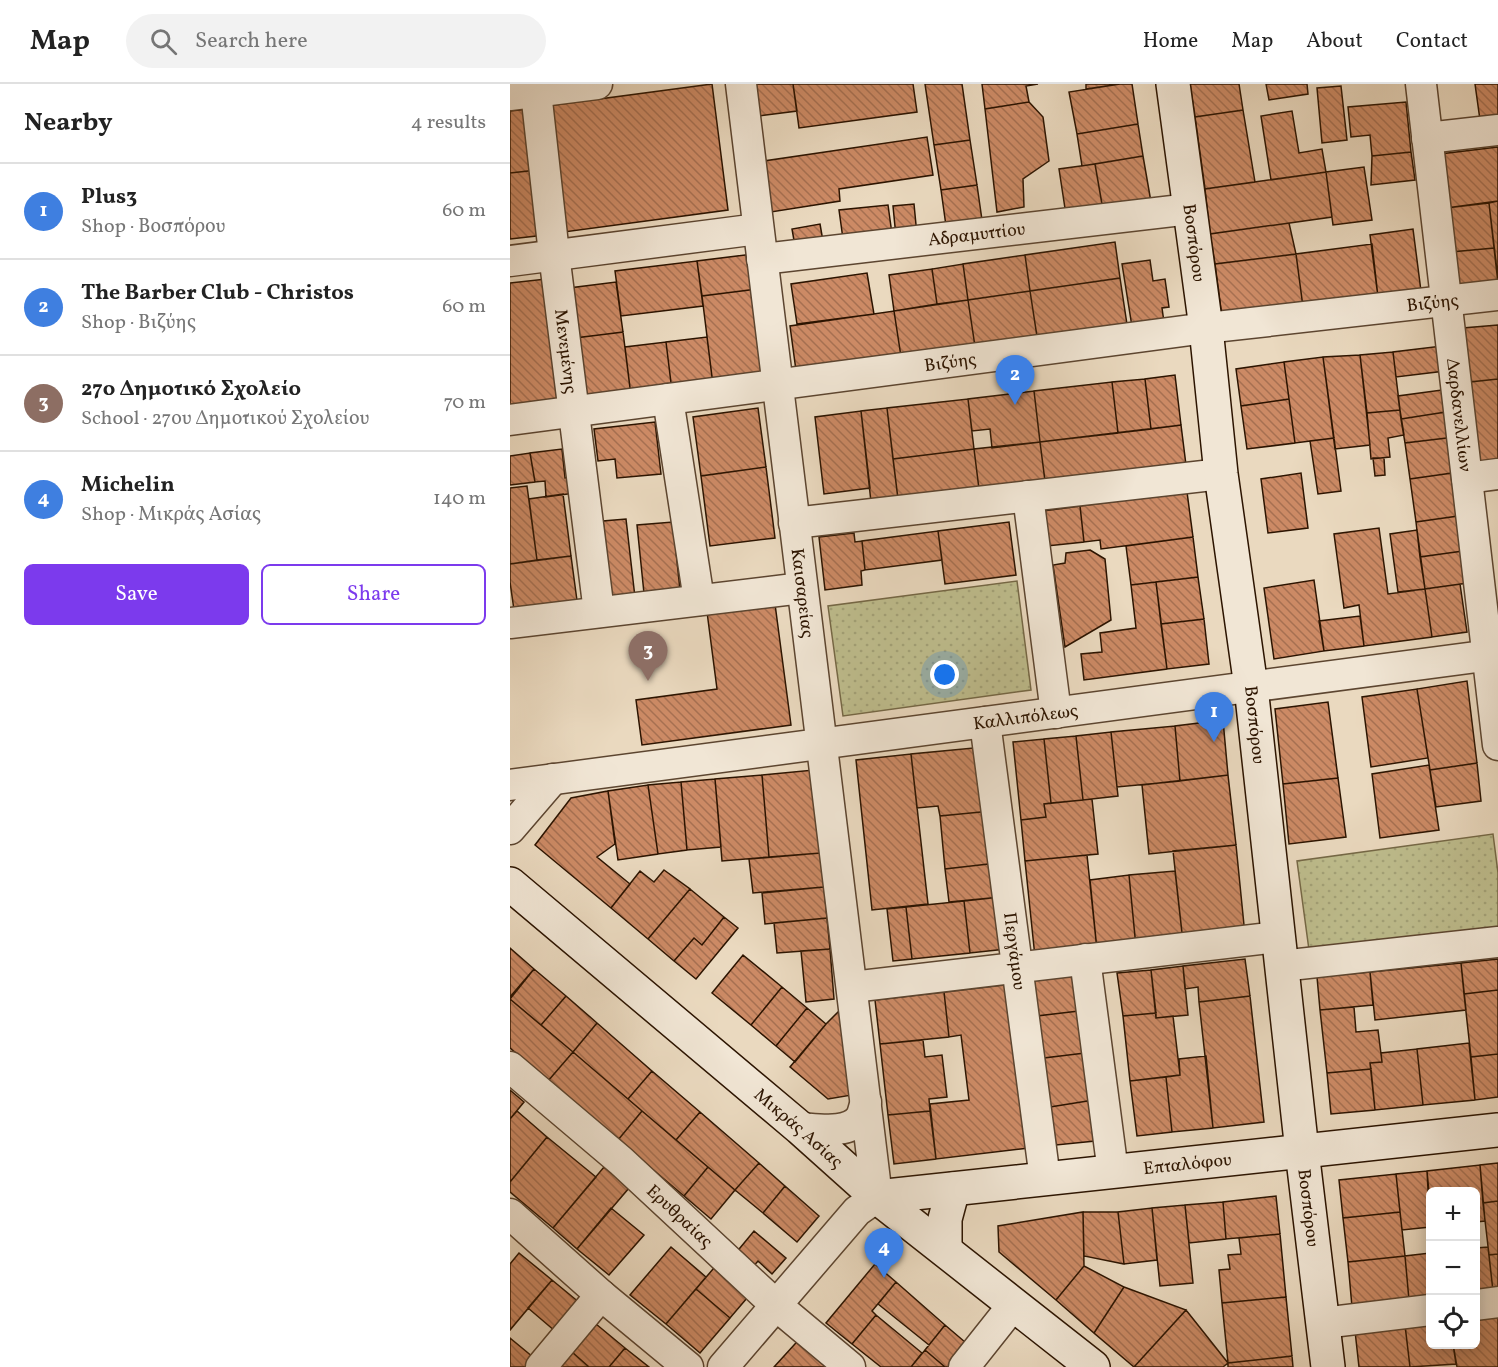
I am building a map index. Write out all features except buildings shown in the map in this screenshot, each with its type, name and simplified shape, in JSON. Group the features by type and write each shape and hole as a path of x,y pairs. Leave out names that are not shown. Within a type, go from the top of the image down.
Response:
{"street":[{"name":"Καισαρείας","path":"741,84 878,1197"},
{"name":"Βοσπόρου","path":"1173,84 1206,328 1221,474 1251,687 1328,1367"},
{"name":"Δαρδανελλίων","path":"1420,84 1467,478 1493,655 1498,745"},
{"path":"523,93 587,85"},
{"name":"Μενεμένης","path":"523,93 554,254 599,612"},
{"path":"1427,138 1498,130"},
{"name":"Αδραμυττίου","path":"762,259 1190,209"},
{"path":"510,261 758,229"},
{"name":"Βιζύης","path":"510,420 1206,328 1498,295"},
{"path":"668,399 699,600"},
{"path":"794,523 1221,474"},
{"path":"1467,478 1498,474"},
{"path":"1028,496 1056,713"},
{"path":"510,623 802,588"},
{"name":"Καλλιπόλεως","path":"510,785 1493,655"},
{"name":"Περγάμου","path":"985,722 1045,1179"},
{"path":"510,829 553,779"},
{"name":"Μικράς Ασίας","path":"510,884 800,1128 878,1197 1093,1367"},
{"path":"852,987 1085,959 1498,942"},
{"path":"1085,959 1113,1172"},
{"name":"Ερυθραίας","path":"510,1067 621,1161 777,1306 850,1367"},
{"path":"800,1128 831,1130 846,1127 860,1118 866,1102"},
{"name":"Επταλόφου","path":"878,1197 1498,1130"},
{"path":"945,1249 945,1219 953,1189"},
{"path":"723,1367 857,1211 878,1197"},
{"path":"511,1217 688,1367"},
{"path":"541,1367 601,1295"},
{"path":"1480,1304 1498,1302"},
{"path":"964,1367 1014,1304"},
{"path":"1323,1323 1426,1311"}],"shaded area":[{"path":"1017,581 1031,690 843,716 828,606"},
{"path":"1493,834 1498,873 1498,928 1309,950 1297,861"}],"place":[{"name":"The Barber Club - Christos","path":"1015,405"},
{"name":"27ο Δημοτικό Σχολείο","path":"648,681"},
{"name":"Plus3","path":"1214,742"},
{"name":"Michelin","path":"884,1278"}]}
